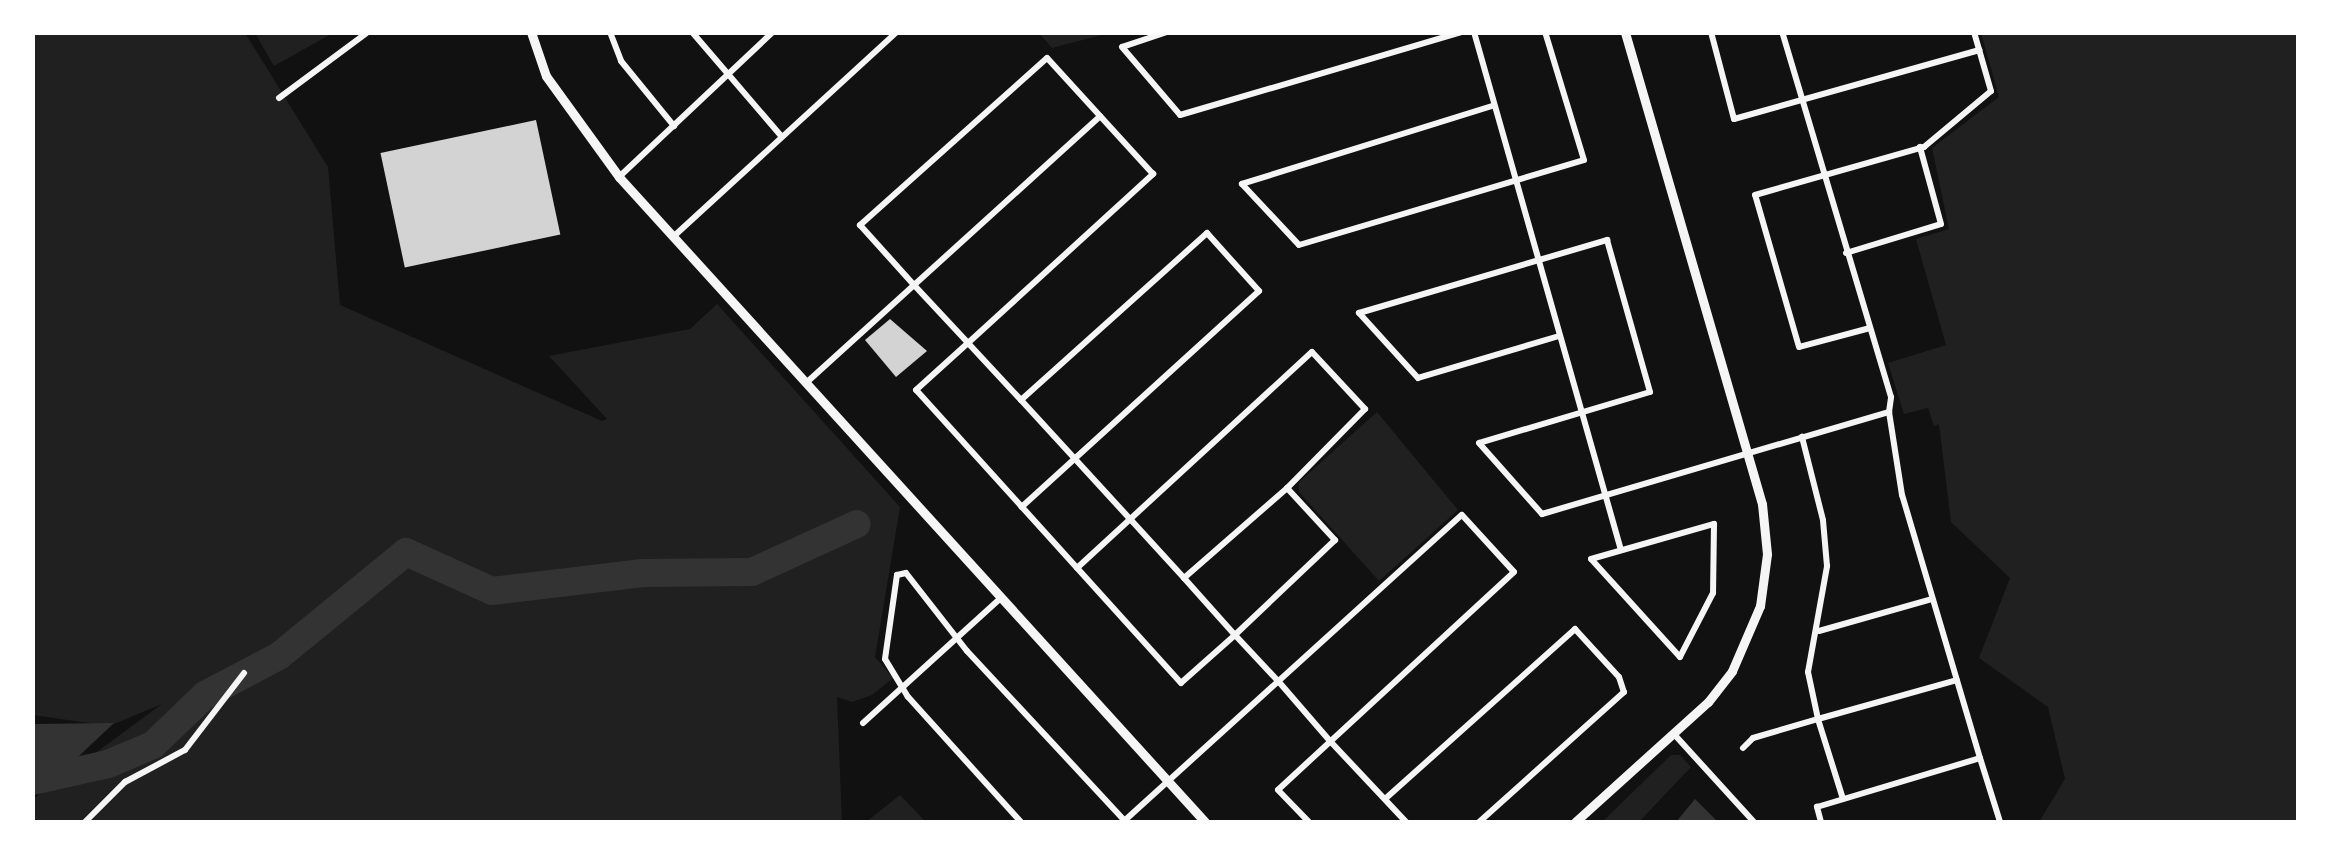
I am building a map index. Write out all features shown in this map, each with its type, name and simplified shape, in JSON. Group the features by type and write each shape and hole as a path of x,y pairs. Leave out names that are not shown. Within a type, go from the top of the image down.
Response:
{"street":[{"path":"278,98 355,34 368,32"},
{"path":"531,32 546,76 619,177 1205,822"},
{"path":"610,32 621,61 674,126"},
{"path":"692,32 781,136"},
{"path":"619,177 773,32"},
{"path":"673,236 897,32"},
{"path":"1167,32 1122,47 1180,115 1462,32"},
{"path":"1474,32 1621,550"},
{"path":"1492,106 1242,184 1299,245 1584,160 1545,32"},
{"path":"1575,822 1673,733 1732,671 1760,606 1766,530 1748,454 1625,32"},
{"path":"1711,32 1734,118 1978,50"},
{"path":"1782,32 1891,397 1889,412 1902,496 2000,822"},
{"path":"1870,328 1799,347 1756,195 1920,147 1991,91 1974,32"},
{"path":"1287,488 1335,540 1235,634 1180,683 916,390 968,343 1153,174 1047,58 860,225 914,286 968,343 1021,400 1131,520 1235,634 1279,682 1330,741 1406,822"},
{"path":"806,383 1100,116"},
{"path":"1846,253 1942,224 1920,147"},
{"path":"1021,400 1208,233 1259,291 1022,508"},
{"path":"1559,336 1418,378 1359,313 1607,240 1650,392 1479,444 1542,514 1889,412"},
{"path":"1077,568 1312,352 1365,409 1287,488 1184,578"},
{"path":"1802,437 1823,520 1827,566 1819,631 1808,672 1843,798"},
{"path":"1021,822 884,658 897,575 906,572 957,637 1124,822 1462,516 1514,572 1278,790 1308,822"},
{"path":"1714,524 1713,594 1680,657 1591,559 1621,550 1714,524"},
{"path":"863,723 1001,598"},
{"path":"1819,631 1932,599"},
{"path":"1385,799 1574,628 1619,678 1624,692 1479,822"},
{"path":"85,822 124,782 185,750 244,673"},
{"path":"1743,748 1753,738 1957,680"},
{"path":"1673,733 1754,822"},
{"path":"1821,822 1817,807 1980,758"}],"shaded area":[{"path":"33,33 245,33 328,167 340,305 602,421 607,419 549,356 690,329 717,304 900,507 875,657 893,678 872,695 852,702 837,697 842,822 33,822 33,799 162,704 109,726 33,715"},
{"path":"255,33 333,33 274,66"},
{"path":"1039,33 1109,33 1052,48"},
{"path":"1981,33 2298,33 2298,822 2039,822 2065,779 2048,707 1979,658 2010,578 1951,522 1939,424 1934,426 1928,408 1904,414 1888,363 1946,345 1916,239 1949,229 1932,148 1999,97"},
{"path":"1377,412 1458,510 1379,581 1299,492 1299,482"},
{"path":"114,723 63,771 33,787 33,724"},
{"path":"1671,755 1680,755 1691,767 1639,822 1602,822"},
{"path":"900,795 926,822 866,822"},
{"path":"1695,799 1718,822 1676,822"}],"building":[{"path":"536,120 560,234 405,268 380,153"},
{"path":"890,319 927,351 896,377 865,340"}],"waterway":[{"path":"32,781 108,764 153,745 205,695 279,656 406,552 492,591 643,573 752,572 857,524"}]}
